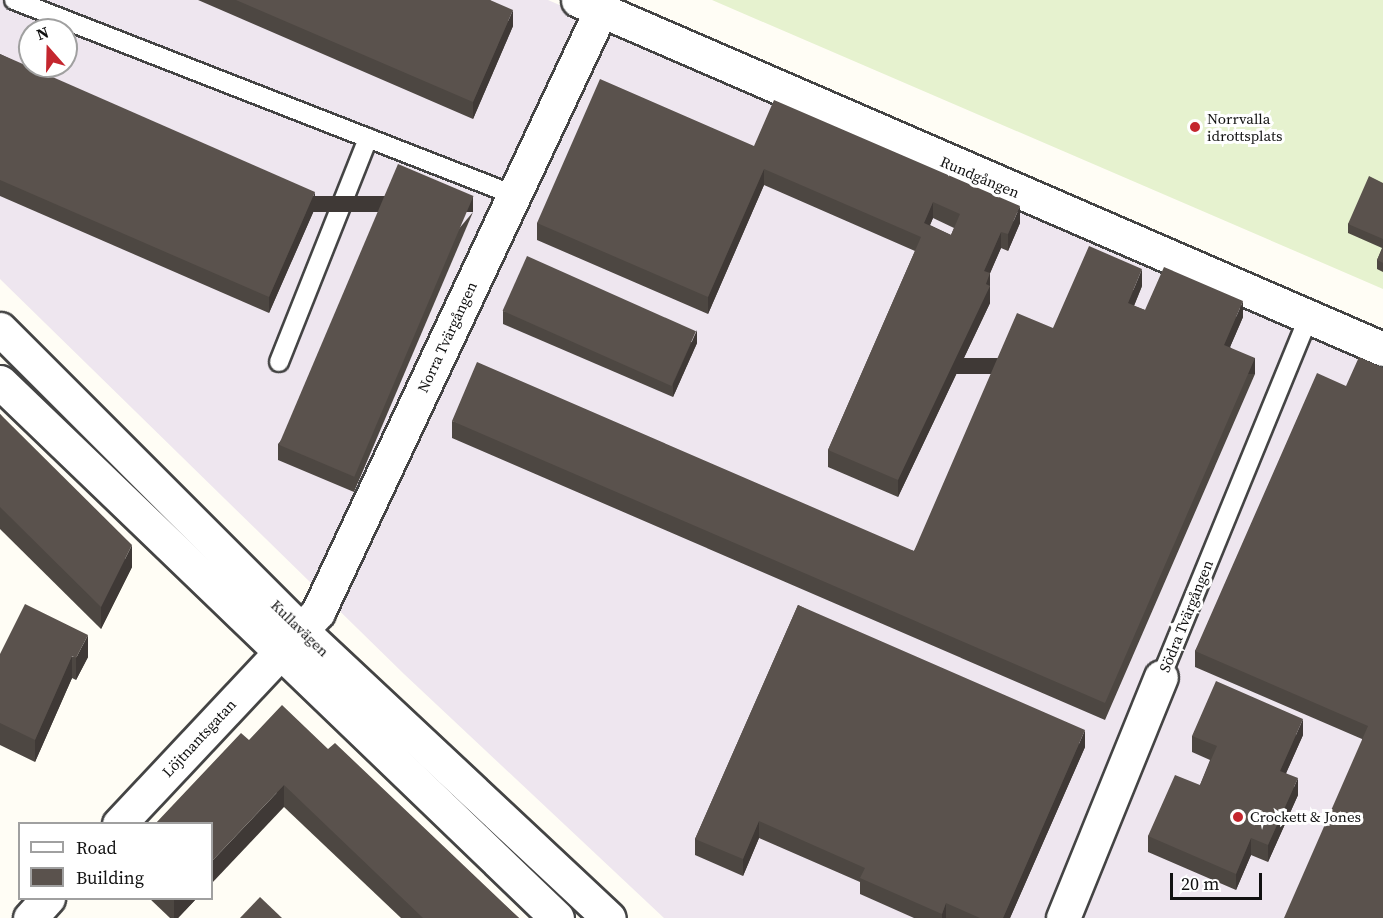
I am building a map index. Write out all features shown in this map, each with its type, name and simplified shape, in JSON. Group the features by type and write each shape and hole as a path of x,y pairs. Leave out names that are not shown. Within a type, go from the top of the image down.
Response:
{"street":[{"name":"Norra Tvärgången","path":"280,654 318,612 514,195 589,5"},
{"name":"Rundgången","path":"589,5 1383,349"},
{"name":"Kullavägen","path":"0,329 302,631 609,918"},
{"path":"0,382 280,654 557,918"},
{"name":"Löjtnantsgatan","path":"121,822 280,654"},
{"name":"Södra Tvärgången","path":"1067,917 1161,677"},
{"path":"30,918 46,900"}],"lane":[{"path":"14,0 514,195"},
{"path":"279,362 368,138"},
{"name":"Södra Tvärgången","path":"1161,677 1309,317"}],"shaded area":[{"path":"0,0 548,0 1383,361 1383,918 664,918 404,674 0,279"}],"green space":[{"name":"Norrvalla idrottsplats","path":"712,0 1383,0 1383,289 1302,254"}],"building":[{"path":"236,0 490,0 513,10 473,102"},
{"path":"0,54 18,62 18,78 55,78 315,192 269,297 0,180"},
{"path":"600,79 754,146 774,100 1020,206 1008,234 1001,232 984,271 990,273 986,284 990,286 898,480 828,450 921,237 764,169 708,297 537,223","holes":["933,202 960,214 951,235 924,223"]},
{"path":"398,164 473,196 354,477 279,445"},
{"path":"1369,176 1383,183 1383,239 1348,224"},
{"path":"1089,246 1142,269 1128,303 1145,310 1164,267 1243,301 1224,345 1255,358 1105,703 452,421 477,362 914,551 1017,313 1053,328"},
{"path":"1383,247 1383,263 1377,260"},
{"path":"527,256 696,331 672,386 503,311"},
{"path":"1359,357 1383,368 1383,918 1284,918 1368,726 1195,651 1317,373 1346,386"},
{"path":"0,414 132,545 101,607 0,507"},
{"path":"25,604 88,635 76,658 72,656 35,740 0,723 0,654"},
{"path":"798,605 1085,730 1003,918 980,918 946,903 942,914 860,878 865,868 759,821 743,859 695,839"},
{"path":"1216,681 1303,719 1280,771 1298,778 1268,845 1251,838 1236,874 1148,836 1175,775 1200,785 1217,746 1192,736"},
{"path":"282,705 328,749 335,743 519,918 423,918 284,785 213,860 213,822 157,822 241,733 249,740"},
{"path":"260,897 282,918 240,918"}],"place":[{"name":"Norrvalla idrottsplats","path":"1195,127"},
{"name":"Crockett & Jones","path":"1238,817"}]}
